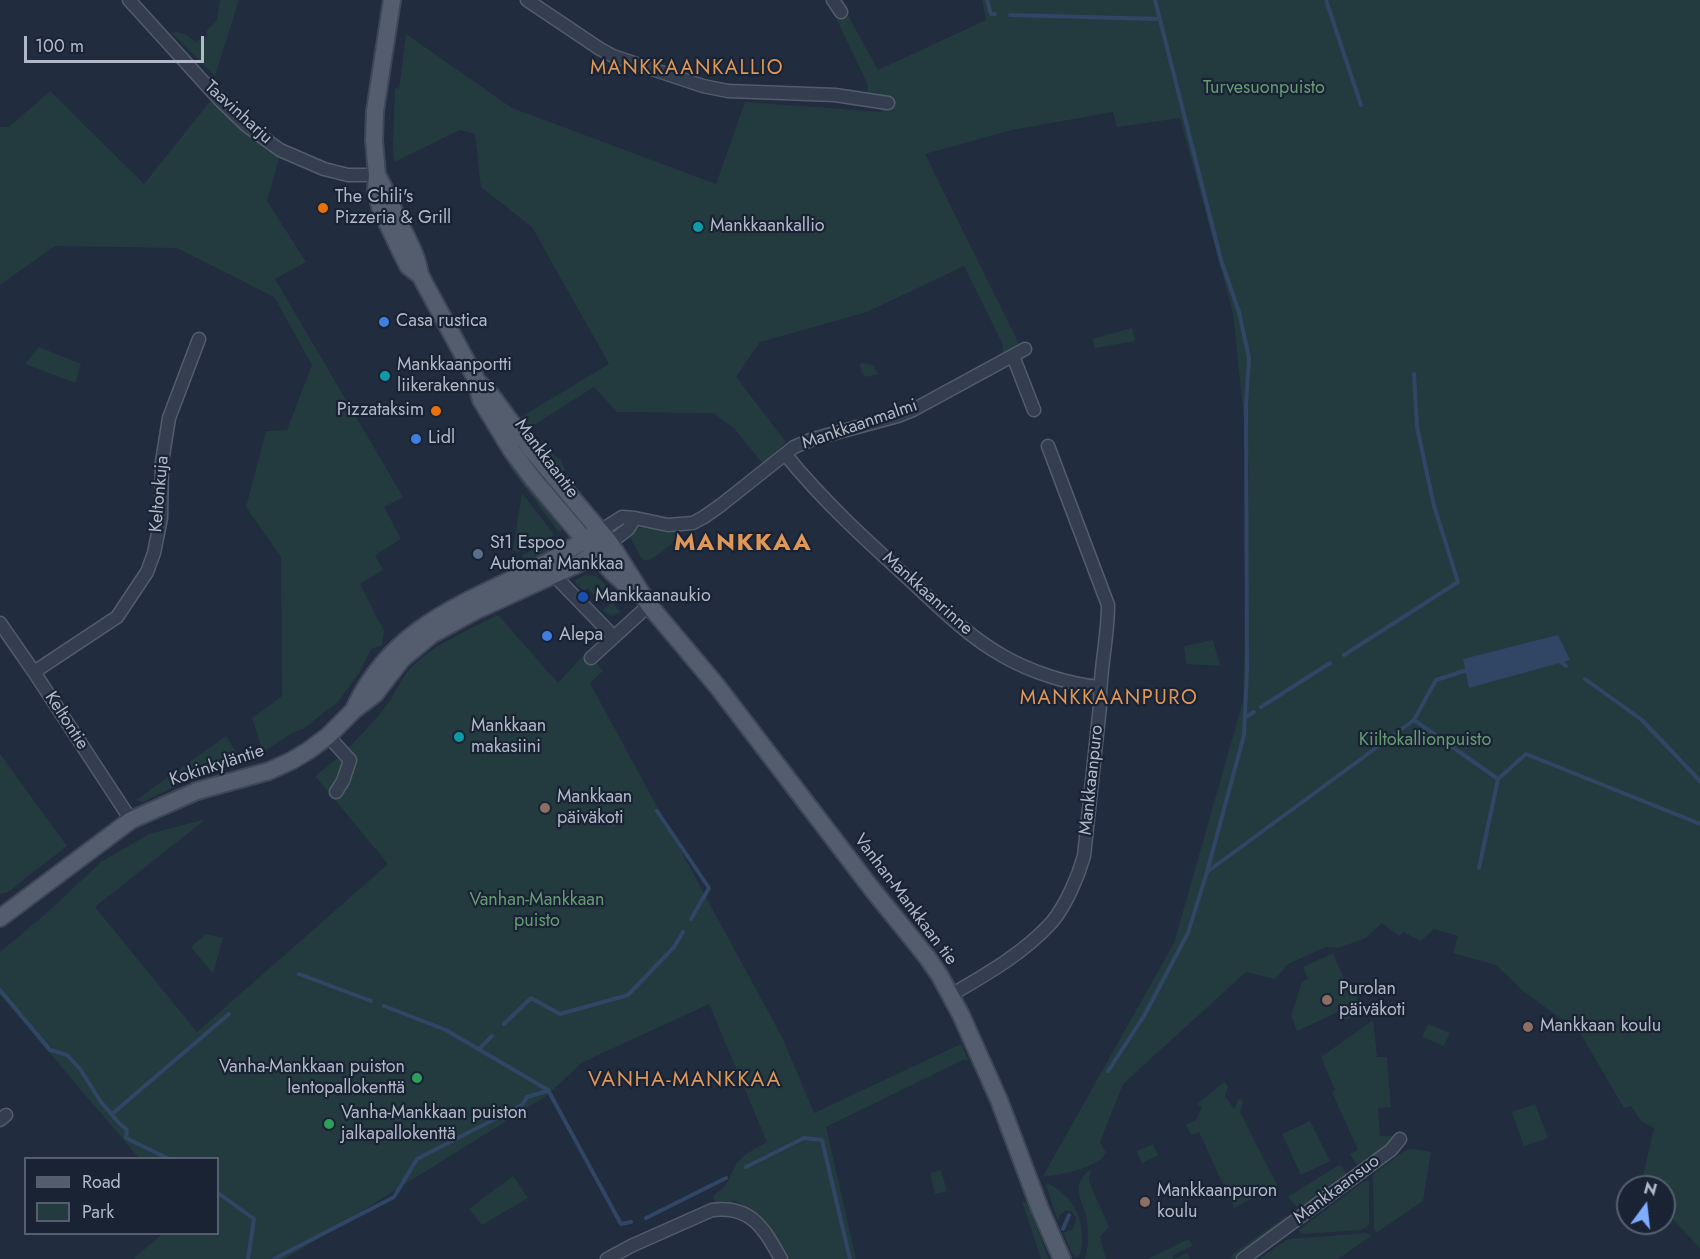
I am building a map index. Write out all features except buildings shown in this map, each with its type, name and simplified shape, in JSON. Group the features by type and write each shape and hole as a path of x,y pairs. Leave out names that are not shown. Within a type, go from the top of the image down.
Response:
{"main road":[{"name":"Mankkaantie","path":"392,0 375,111 374,140 377,175 387,191 418,261 420,275 477,381 491,395 598,542"},
{"name":"Kokinkyläntie","path":"0,918 131,820 197,791 279,767 300,756 328,736 354,710 364,688 382,664 410,636 445,612 549,569 598,542"},
{"name":"Vanhan-Mankkaan tie","path":"598,542 612,572 649,605 717,686 872,889 927,957 951,995 999,1100 1040,1209 1062,1259"}],"street":[{"name":"Taavinharju","path":"129,0 219,99 247,126 280,150 324,169 348,175 377,175"},
{"path":"527,0 613,56 703,86 744,93 835,95 888,103"},
{"path":"833,0 841,12"},
{"name":"Keltonkuja","path":"34,672 117,617 147,572 154,553 161,518 161,478 166,430 179,387 199,339"},
{"name":"Mankkaanmalmi","path":"598,542 622,518 635,518 668,525 693,523 721,505 794,447 813,439 913,410 1025,349"},
{"path":"1013,356 1034,410"},
{"name":"Mankkaanpuro","path":"951,995 1015,955 1052,921 1073,886 1084,856 1108,605 1048,446"},
{"name":"Mankkaanrinne","path":"785,454 839,513 893,565 985,645 1026,667 1079,685 1099,687"},
{"path":"549,569 614,637"},
{"path":"591,658 649,605"},
{"name":"Keltontie","path":"0,623 131,820"},
{"path":"328,736 350,760 348,770 336,792"},
{"name":"Mankkaansuo","path":"1243,1259 1391,1150 1400,1139"},
{"path":"607,1259 631,1246 721,1208 738,1210 756,1220 781,1259"}],"green space":[{"path":"220,0 239,0 215,76 172,33 182,33 196,42 207,36 207,30 217,20"},
{"path":"982,0 1700,0 1700,1248 1676,1223 1676,1175 1644,1175 1654,1128 1641,1121 1631,1106 1624,1108 1580,1033 1523,991 1496,965 1453,953 1458,936 1434,929 1421,941 1403,932 1399,936 1382,923 1366,938 1338,948 1326,947 1288,964 1275,979 1246,972 1123,1084 1100,1142 1106,1153 1100,1160 1073,1171 1043,1176 1174,943 1243,701 1249,469 1233,313 1180,118 1117,127 1113,112 1012,130 925,154 1020,346 1002,355 1003,345 964,266 867,312 760,342 736,377 786,442 763,464 734,428 713,413 617,412 594,387 529,428 521,417 609,364 532,227 481,187 475,134 460,130 394,162 395,88 399,89 406,34 512,108 716,184 745,102 882,112 867,94 868,85 835,16 845,10 878,70 986,20"},
{"path":"50,91 144,184 212,99 280,155 267,201 306,262 275,279 403,497 384,507 401,539 375,555 383,570 360,584 384,631 382,645 371,649 361,670 339,701 303,729 292,733 263,752 252,718 282,696 281,557 246,507 266,431 287,430 312,365 274,297 177,248 55,246 0,285 0,127 9,127"},
{"path":"1132,328 1135,341 1095,348 1092,339"},
{"path":"39,347 81,364 75,383 25,364"},
{"path":"860,364 873,365 878,374 866,377 862,374"},
{"path":"528,436 561,460 565,470 562,473 551,465"},
{"path":"508,457 548,501 562,532 558,531 509,466"},
{"path":"522,493 553,533 552,538 518,552 513,550"},
{"path":"642,526 673,529 678,536 659,554 650,559 642,559 629,535"},
{"path":"555,539 558,543 549,554 525,561 522,555"},
{"path":"584,575 596,576 607,586 595,596 588,588 584,591 574,581"},
{"path":"612,602 621,612 613,615 603,610"},
{"name":"Vanhan-Mankkaan puisto","path":"498,615 558,683 586,652 603,671 590,683 783,1039 814,1113 961,1044 969,1061 963,1060 826,1127 856,1259 787,1259 761,1216 736,1201 716,1203 713,1196 725,1186 737,1163 746,1154 767,1142 709,1004 581,1063 548,1095 285,1259 133,1259 161,1235 219,1235 219,1157 138,1157 0,995 0,952 49,911 101,862 149,834 206,819 95,907 197,1032 388,864 315,776 370,725 387,705 408,671 421,658 453,638"},
{"path":"1213,640 1220,666 1186,664 1184,646"},
{"path":"226,736 238,755 234,765 186,781 143,802 136,800"},
{"path":"0,754 67,846 8,892 0,894"},
{"path":"206,934 223,938 213,974 191,947"},
{"name":"Purolan päiväkoti","path":"1333,953 1348,989 1356,986 1359,1014 1345,1020 1340,1011 1297,1031 1291,1016 1302,982 1308,979 1303,967"},
{"path":"1373,1020 1377,1057 1387,1057 1391,1107 1378,1108 1380,1136 1393,1136 1389,1144 1359,1166 1350,1154 1358,1150 1332,1092 1335,1090 1321,1057"},
{"path":"1428,1024 1450,1033 1444,1046 1422,1037"},
{"path":"1224,1082 1228,1086 1225,1096 1234,1109 1238,1100 1241,1099 1243,1102 1240,1112 1277,1185 1234,1208 1199,1132 1191,1135 1186,1125 1196,1120 1202,1107 1197,1104"},
{"path":"1535,1104 1548,1138 1524,1146 1512,1112"},
{"path":"1310,1121 1330,1161 1301,1175 1282,1134"},
{"path":"1153,1144 1158,1155 1142,1163 1137,1151"},
{"path":"1406,1150 1431,1152 1423,1201 1376,1233 1373,1176"},
{"path":"1339,1165 1342,1166 1346,1176 1306,1206 1296,1206 1288,1197"},
{"path":"1092,1169 1090,1184 1109,1227 1100,1237 1106,1259 1085,1259 1088,1227 1079,1186 1081,1180"},
{"path":"941,1170 947,1191 935,1194 930,1173"},
{"path":"513,1176 528,1198 482,1225 469,1209"},
{"path":"1368,1181 1369,1224 1367,1227 1361,1230 1303,1234 1299,1232 1363,1182"},
{"path":"1049,1184 1069,1200 1078,1214 1082,1239 1078,1257 1072,1253 1063,1233 1073,1229 1076,1218 1072,1212 1066,1210 1059,1216 1058,1221 1046,1185"},
{"path":"1022,1201 1027,1203 1049,1259 1041,1259"},
{"path":"1286,1216 1289,1219 1236,1259 1230,1256"},
{"path":"1367,1233 1371,1236 1338,1259 1259,1259 1288,1239"},
{"path":"1189,1239 1192,1246 1172,1256 1174,1259 1148,1259"},
{"path":"1187,1253 1190,1259 1174,1259"}],"water":[{"path":"1558,635 1570,660 1469,688 1463,659"}],"waterway":[{"path":"987,0 991,14 995,14"},
{"path":"1108,1071 1144,1016 1188,933 1244,735 1247,671 1246,405 1249,358 1239,312 1221,260 1155,0"},
{"path":"1326,0 1361,105"},
{"path":"1010,15 1160,19"},
{"path":"1344,655 1458,582 1434,506 1417,427 1414,374"},
{"path":"1557,659 1566,666"},
{"path":"1261,707 1330,663"},
{"path":"1207,872 1414,720 1436,680 1470,669"},
{"path":"1585,679 1642,720 1700,781"},
{"path":"1246,717 1254,712"},
{"path":"1414,720 1498,779 1479,868"},
{"path":"1498,779 1526,754 1700,824"},
{"path":"657,811 709,888 691,919"},
{"path":"504,1024 531,998 560,1014 628,995 674,947 683,932"},
{"path":"299,974 371,1001"},
{"path":"0,990 50,1050 67,1055 80,1069 101,1102 127,1130 126,1138 165,1157"},
{"path":"384,1006 446,1030 548,1090 621,1224 631,1222"},
{"path":"112,1114 229,1014"},
{"path":"479,1049 492,1036"},
{"path":"274,1259 394,1197 417,1159 522,1105 527,1097 547,1091"},
{"path":"746,1167 804,1138 822,1140 850,1259"},
{"path":"646,1218 726,1178"},
{"path":"219,1194 254,1219 248,1259"},
{"path":"1063,1229 1069,1215"}],"place":[{"name":"The Chili's Pizzeria & Grill","path":"323,208"},
{"name":"Mankkaankallio","path":"698,227"},
{"name":"Casa rustica","path":"384,322"},
{"name":"Mankkaanportti liikerakennus","path":"385,376"},
{"name":"Pizzataksim","path":"436,411"},
{"name":"Lidl","path":"416,439"},
{"name":"St1 Espoo Automat Mankkaa","path":"478,554"},
{"name":"Mankkaanaukio","path":"583,597"},
{"name":"Alepa","path":"547,636"},
{"name":"Mankkaan makasiini","path":"459,737"},
{"name":"Mankkaan päiväkoti","path":"545,808"},
{"name":"Purolan päiväkoti","path":"1327,1000"},
{"name":"Mankkaan koulu","path":"1528,1027"},
{"name":"Vanha-Mankkaan puiston lentopallokenttä","path":"417,1078"},
{"name":"Vanha-Mankkaan puiston jalkapallokenttä","path":"329,1124"},
{"name":"Mankkaanpuron koulu","path":"1145,1202"}],"district":[{"name":"MANKKAANKALLIO","path":"687,69"},
{"name":"MANKKAA","path":"743,544"},
{"name":"MANKKAANPURO","path":"1109,699"},
{"name":"VANHA-MANKKAA","path":"685,1081"}],"park label":[{"name":"Turvesuonpuisto","path":"1264,89"},
{"name":"Kiiltokallionpuisto","path":"1425,741"}]}
